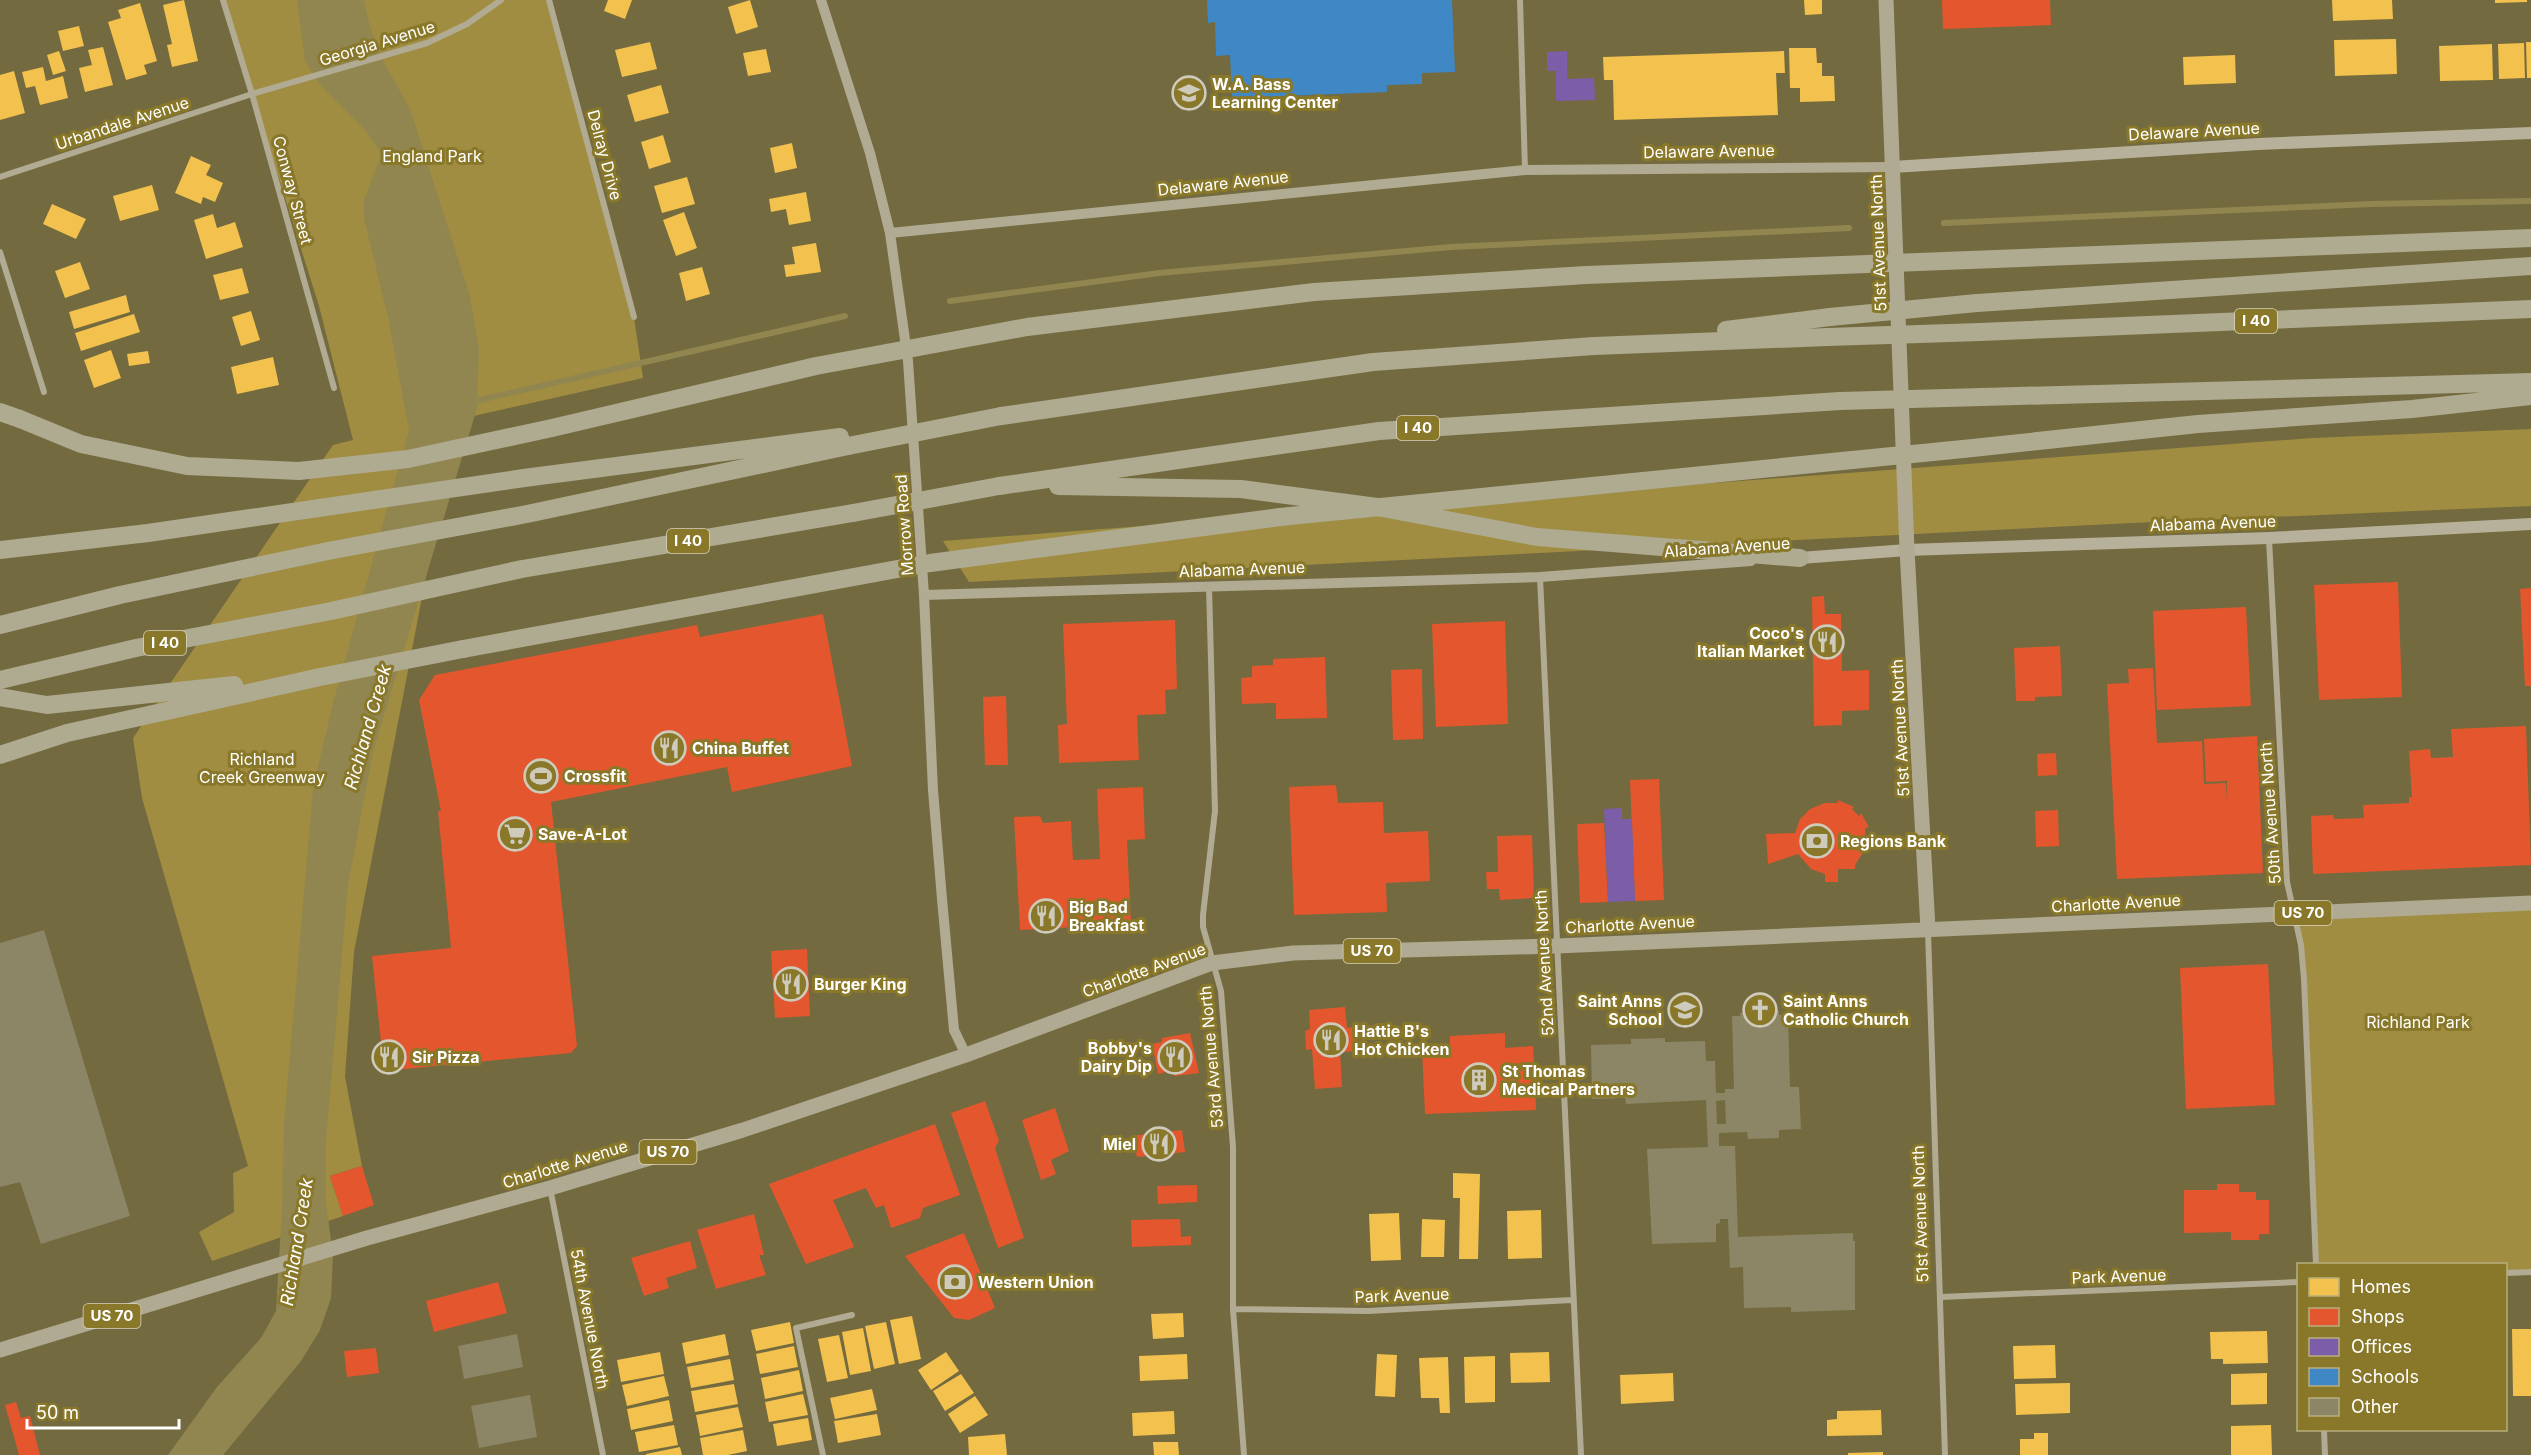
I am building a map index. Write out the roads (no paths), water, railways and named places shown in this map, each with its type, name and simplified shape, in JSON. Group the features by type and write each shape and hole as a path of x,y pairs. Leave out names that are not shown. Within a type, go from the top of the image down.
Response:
{"highway":[{"path":"0,411 81,444 187,466 299,471 408,459 816,366 1027,327 1314,292 1586,275 2531,238"},
{"path":"1594,346 1830,317 1977,303 2531,266"},
{"name":"I 40","path":"0,625 120,596 328,551 527,514 848,441 1001,416 1373,362 1594,346 2531,309"},
{"name":"I 40","path":"0,681 136,648 331,611 522,569 999,486 1379,431 1840,401 2531,382"},
{"path":"0,755 67,733 320,677 942,562 1280,517 2198,424 2412,409 2531,396"},
{"path":"0,550 148,533 524,478 848,441"},
{"path":"999,486 1241,489 1377,507 1537,537 1800,558"},
{"path":"0,697 47,705 320,677"}],"main road":[{"name":"51st Avenue North","path":"1886,0 1907,550 1928,929"},
{"name":"Delaware Avenue","path":"1893,166 2258,144 2531,133"},
{"name":"Alabama Avenue","path":"1800,558 1907,550 2269,538 2531,524"},
{"name":"Charlotte Avenue","path":"0,1350 367,1238 550,1188 743,1130 966,1055 1212,963 1293,953 1557,946 2531,903"}],"street":[{"name":"Conway Street","path":"223,0 252,94 334,388"},
{"name":"Georgia Avenue","path":"252,94 427,43 467,24 501,0"},
{"name":"Delray Drive","path":"549,0 634,317"},
{"name":"Morrow Road","path":"821,0 870,153 890,233 908,362 924,595 933,790 942,900 954,1030 966,1055"},
{"path":"1520,0 1525,170"},
{"name":"Urbandale Avenue","path":"0,177 252,94"},
{"name":"Delaware Avenue","path":"890,233 1525,170 1893,166"},
{"path":"0,252 44,392"},
{"name":"50th Avenue North","path":"2269,538 2287,882 2301,945 2304,979 2316,1263"},
{"name":"Alabama Avenue","path":"924,595 1540,577 1800,558"},
{"name":"52nd Avenue North","path":"1540,577 1581,1455"},
{"name":"53rd Avenue North","path":"1209,586 1215,811 1202,906 1203,927 1212,963 1221,986 1233,1147 1233,1309 1244,1455"},
{"name":"51st Avenue North","path":"1928,929 1945,1455"},
{"name":"54th Avenue North","path":"550,1188 603,1455"},
{"path":"2507,1273 2531,1272"},
{"name":"Park Avenue","path":"1941,1297 2297,1282"},
{"name":"Park Avenue","path":"1233,1309 1368,1311 1572,1300"},
{"path":"823,1455 796,1328 852,1315"},
{"path":"2324,1431 2325,1455"}],"water":[{"name":"Richland Creek","path":"297,0 364,0 381,57 410,109 470,296 479,349 477,408 373,752 348,885 326,1141 326,1203 333,1255 331,1298 320,1330 301,1361 223,1455 168,1455 217,1387 261,1338 276,1311 284,1123 313,789 333,703 409,430 388,317 364,219 364,200 380,158 379,150 366,131 320,85 305,61"}],"waterway":[{"path":"1944,223 2371,204 2531,201"},
{"path":"950,301 1159,273 1451,247 1849,228"},
{"path":"471,402 845,316"}],"place":[{"name":"W.A. Bass Learning Center","path":"1189,93"},
{"name":"Coco's Italian Market","path":"1827,642"},
{"name":"China Buffet","path":"669,748"},
{"name":"Crossfit","path":"541,776"},
{"name":"Save-A-Lot","path":"515,834"},
{"name":"Regions Bank","path":"1817,841"},
{"name":"Big Bad Breakfast","path":"1046,916"},
{"name":"Burger King","path":"791,984"},
{"name":"Saint Anns School","path":"1685,1010"},
{"name":"Saint Anns Catholic Church","path":"1760,1010"},
{"name":"Hattie B's Hot Chicken","path":"1331,1040"},
{"name":"Sir Pizza","path":"389,1057"},
{"name":"Bobby's Dairy Dip","path":"1175,1057"},
{"name":"St Thomas Medical Partners","path":"1479,1080"},
{"name":"Miel","path":"1159,1144"},
{"name":"Western Union","path":"955,1282"}],"park label":[{"name":"England Park","path":"432,156"},
{"name":"Richland Creek Greenway","path":"262,768"},
{"name":"Richland Park","path":"2418,1022"}]}
